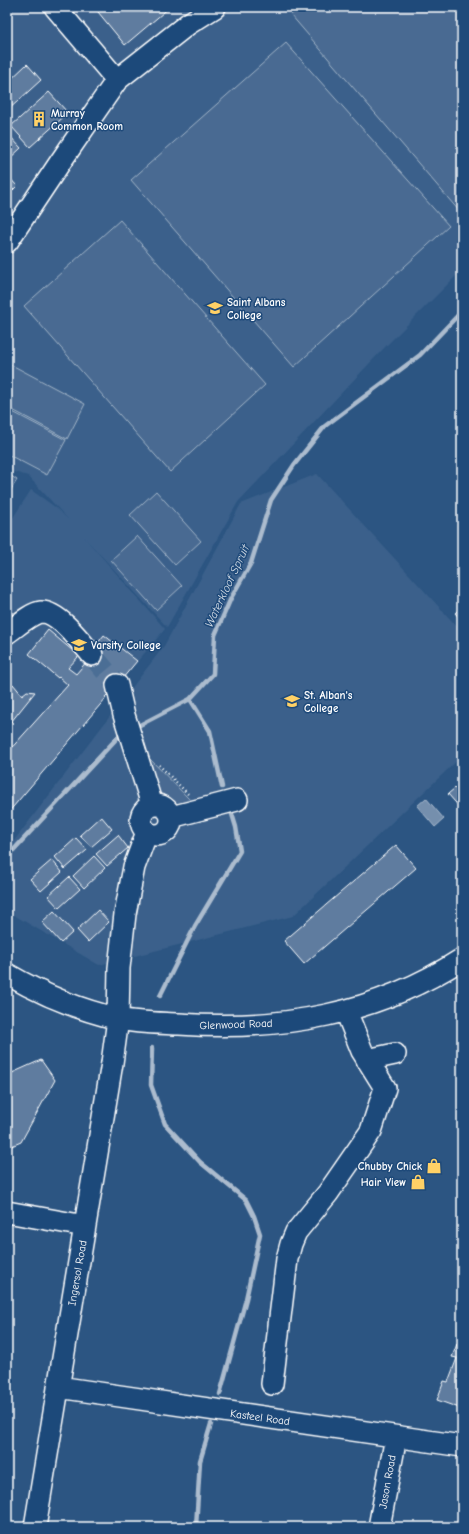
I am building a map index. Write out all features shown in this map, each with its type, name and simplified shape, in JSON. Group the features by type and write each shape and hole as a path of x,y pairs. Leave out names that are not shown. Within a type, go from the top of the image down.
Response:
{"street":[{"path":"55,7 118,80"},
{"path":"7,242 61,161 118,80 188,24 215,7"},
{"path":"7,633 31,616 42,612 50,614 67,626 92,655"},
{"path":"117,685 124,715 152,805"},
{"path":"171,817 237,800"},
{"path":"152,805 160,805 168,810 171,817 171,825 165,833 155,835 147,832 142,827 141,817 146,808 152,805"},
{"name":"Ingersol Road","path":"35,1527 118,1019 119,968 125,914 134,867 147,832"},
{"name":"Glenwood Road","path":"7,974 52,997 118,1019 134,1022 200,1026 241,1026 266,1025 310,1019 346,1011 402,991 461,962"},
{"path":"272,1384 287,1259 291,1244 296,1232 328,1193 371,1131 385,1088 367,1060 346,1011"},
{"path":"367,1060 395,1054"},
{"path":"7,1212 85,1226"},
{"name":"Kasteel Road","path":"58,1387 462,1446"},
{"name":"Jason Road","path":"379,1527 396,1437"}],"path":[{"path":"135,750 143,749 197,803 206,808"}],"shaded area":[{"name":"Saint Albans College","path":"7,7 462,7 462,270 385,347 238,502 167,627 84,537 165,629 108,696 107,695 105,697 106,698 7,814 7,527 31,490 55,507 69,520 28,476 7,470"},
{"path":"300,7 462,7 462,210 460,212 291,15"},
{"path":"286,43 449,226 294,367 131,180"},
{"path":"120,220 265,385 170,472 24,306"},
{"path":"8,363 85,404 67,439 7,407"},
{"path":"7,409 66,440 47,475 7,454"},
{"path":"7,473 17,480 7,496"},
{"name":"St. Alban's College","path":"317,474 462,632 462,756 293,916 99,965 7,911 7,850 164,646 241,504"},
{"path":"156,491 201,541 175,565 130,515"},
{"path":"137,536 182,586 156,610 111,560"},
{"path":"145,754 193,803 181,805 171,803 164,799 154,784"},
{"path":"426,798 444,819 435,827 417,806"}],"building":[{"path":"94,7 170,7 125,45"},
{"path":"27,64 41,80 7,111 7,83"},
{"name":"Murray Common Room","path":"49,92 68,113 30,147 11,126"},
{"path":"7,133 21,148 7,161"},
{"path":"7,175 17,186 7,196"},
{"path":"462,607 462,621 455,613"},
{"path":"48,630 79,656 68,668 76,674 100,646 97,644 104,635 137,661 7,814 7,753 68,685 29,654"},
{"path":"13,684 22,695 27,691 35,692 7,727 7,691"},
{"path":"462,782 462,810 448,794"},
{"path":"101,816 112,829 91,847 80,835"},
{"path":"118,835 128,848 107,866 96,854"},
{"path":"76,838 87,850 65,869 55,857"},
{"path":"396,845 416,868 304,964 284,941"},
{"path":"94,856 105,868 84,888 73,876"},
{"path":"52,860 62,872 41,891 30,879"},
{"path":"69,877 80,889 59,908 48,896"},
{"path":"98,910 109,922 88,942 77,930"},
{"path":"54,911 73,932 61,943 42,922"},
{"path":"41,1060 55,1080 21,1142 7,1148 7,1076"},
{"path":"457,1344 462,1346 462,1409 437,1400 444,1381 448,1382 457,1358 452,1357"}],"waterway":[{"name":"Waterkloof Spruit","path":"134,728 190,699 213,674 215,635 231,598 251,563 271,500 294,465 325,426 420,355 462,311"},
{"path":"190,699 210,731 222,787"},
{"name":"Waterkloof Spruit","path":"7,857 118,737 124,734"},
{"path":"160,996 195,926 240,851 232,814"},
{"path":"152,1048 151,1085 165,1124 200,1162 246,1200 254,1216 260,1234 246,1299 220,1394"},
{"path":"196,1527 200,1461 211,1424"}],"tunnel":[{"path":"92,655 117,685"}],"place":[{"name":"Murray Common Room","path":"39,119"},
{"name":"Saint Albans College","path":"215,308"},
{"name":"Varsity College","path":"79,645"},
{"name":"St. Alban's College","path":"292,701"},
{"name":"Chubby Chick","path":"434,1166"},
{"name":"Hair View","path":"418,1182"}]}
